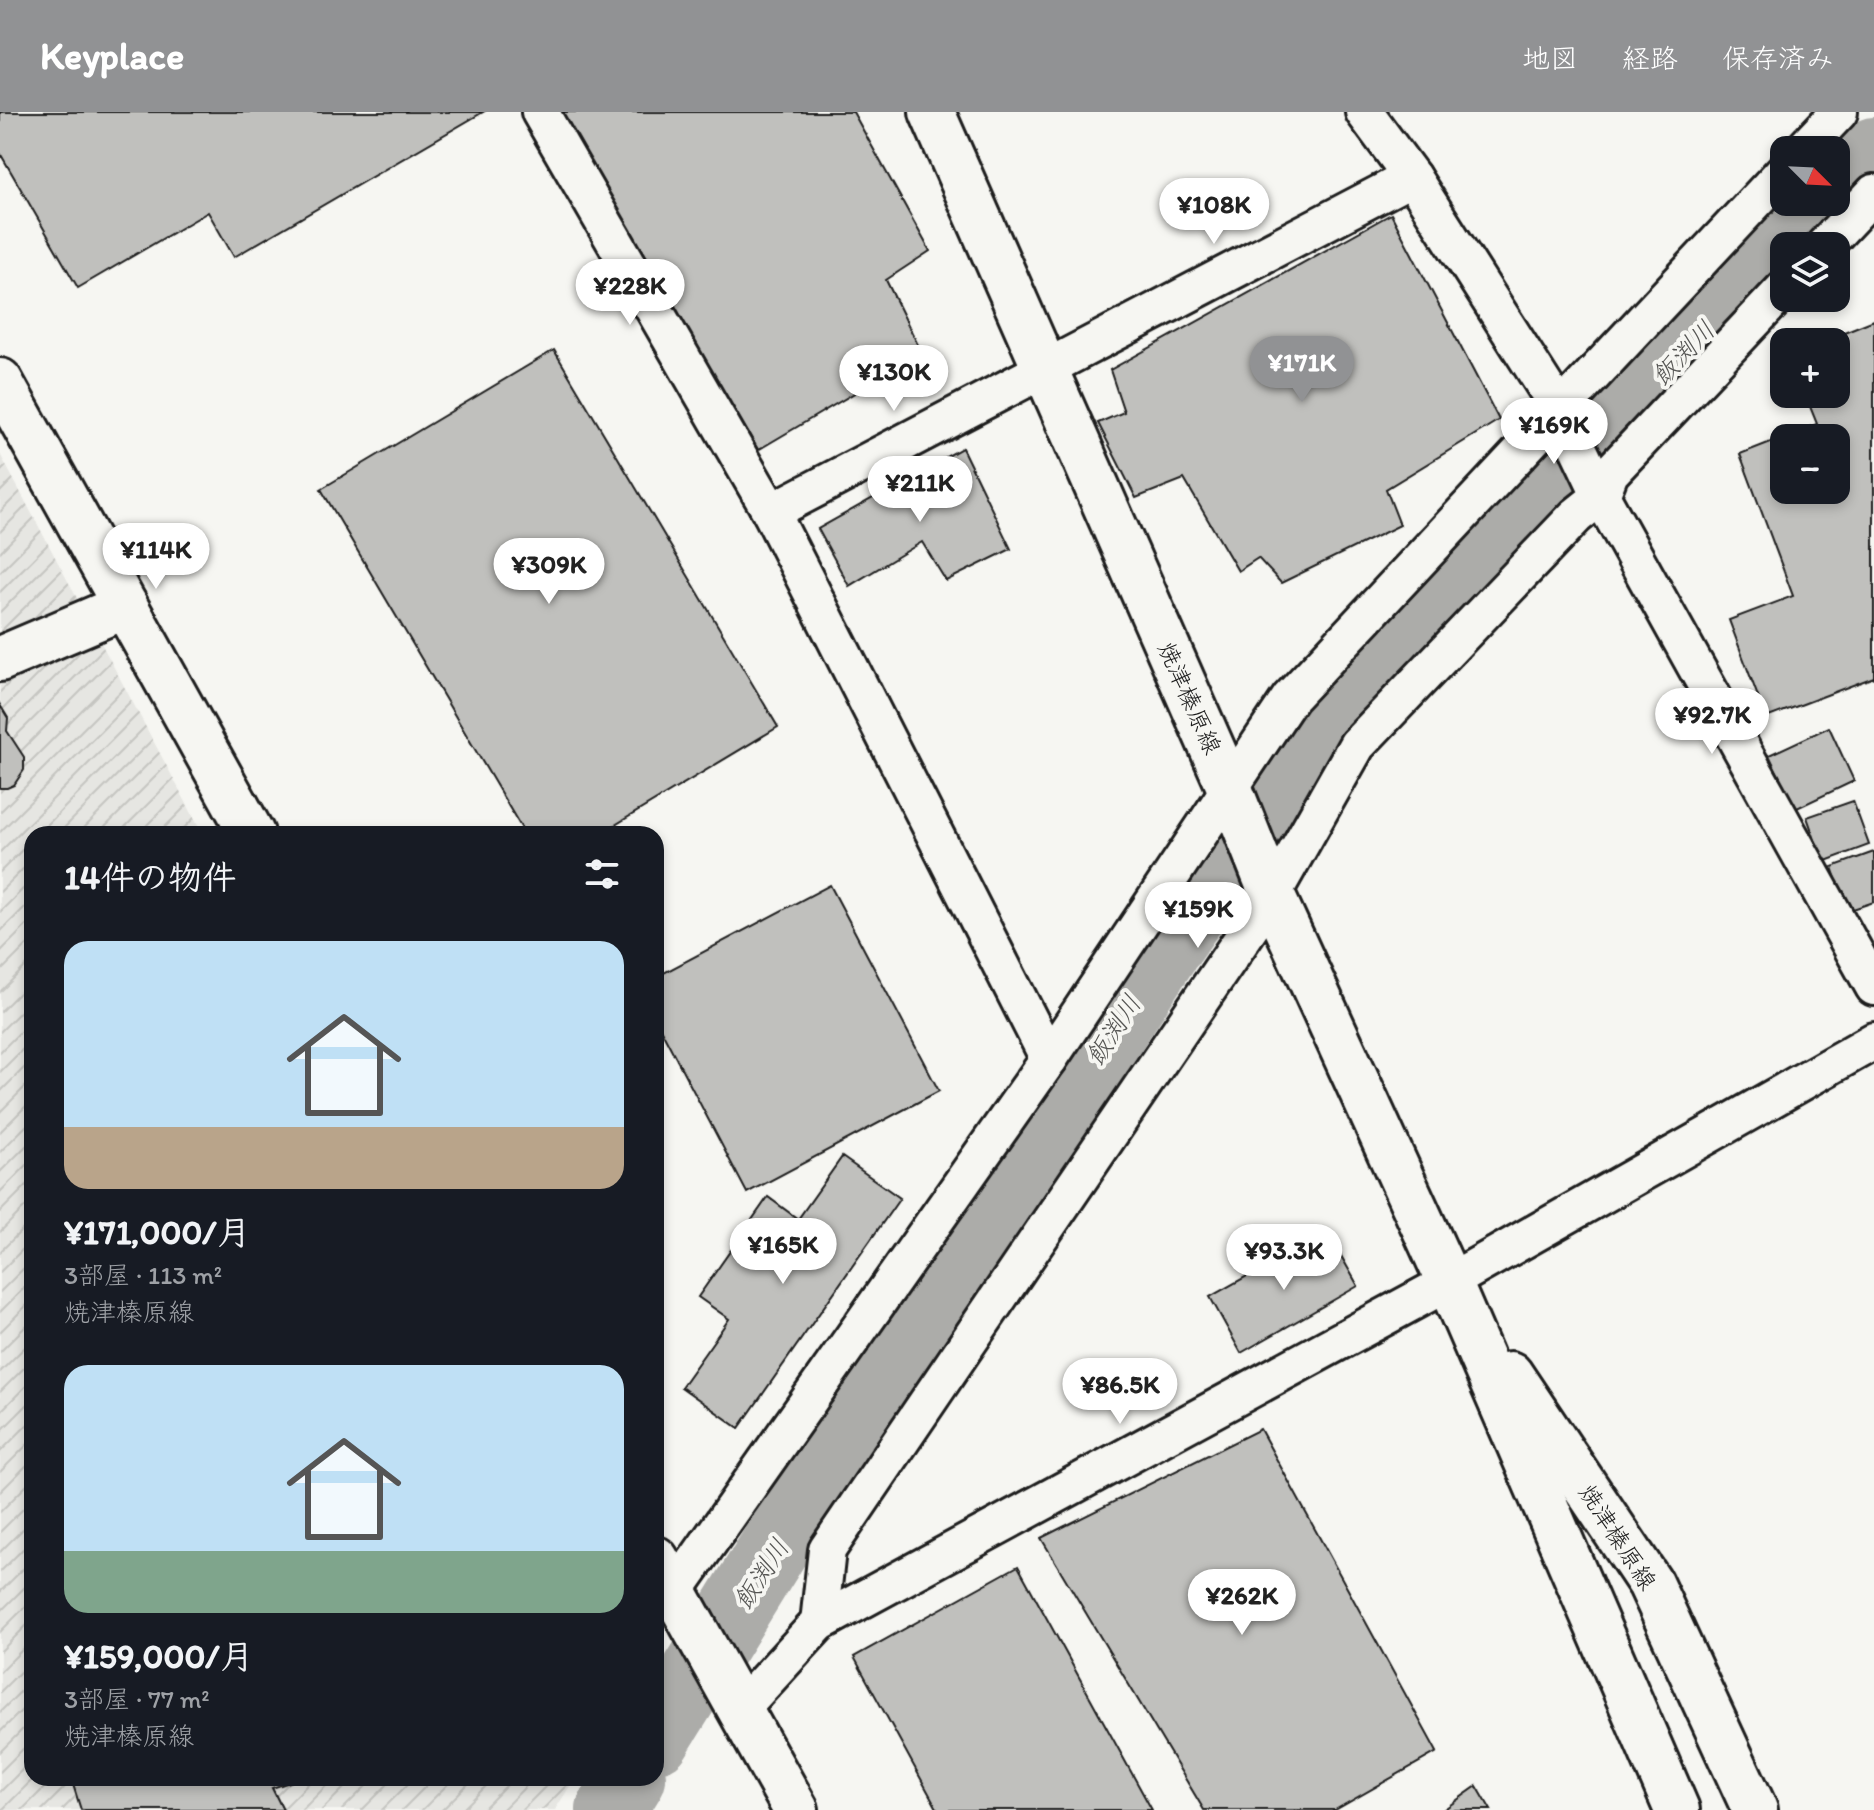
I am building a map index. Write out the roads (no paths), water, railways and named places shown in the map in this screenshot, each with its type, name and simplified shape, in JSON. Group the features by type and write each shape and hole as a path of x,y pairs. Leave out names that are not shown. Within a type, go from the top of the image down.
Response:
{"main road":[{"name":"焼津榛原線","path":"932,112 1230,789 1272,895 1449,1282 1677,1810"},
{"path":"0,381 248,826"},
{"path":"0,659 125,606"},
{"name":"焼津榛原線","path":"1449,1282 1650,1583 1755,1810"},
{"path":"673,1589 796,1810"}],"street":[{"path":"540,112 771,512 1049,1059"},
{"path":"1364,112 1412,177 1560,410 1601,496 1874,987"},
{"path":"1816,136 1839,112"},
{"path":"771,512 1412,177"},
{"path":"673,1589 1049,1059 1290,698 1770,186"},
{"path":"1837,232 1874,193"},
{"path":"819,1623 827,1550 1272,895 1357,745 1576,516 1601,496 1610,473 1770,304"},
{"path":"740,1709 819,1623 1449,1282 1874,1041"}],"waterway":[{"name":"飯渕川","path":"1850,177 1874,152"},
{"name":"飯渕川","path":"1798,232 1813,216"},
{"name":"飯渕川","path":"664,1725 775,1546 1164,951 1296,761 1770,262"},
{"name":"飯渕川","path":"611,1810 626,1786"}]}
